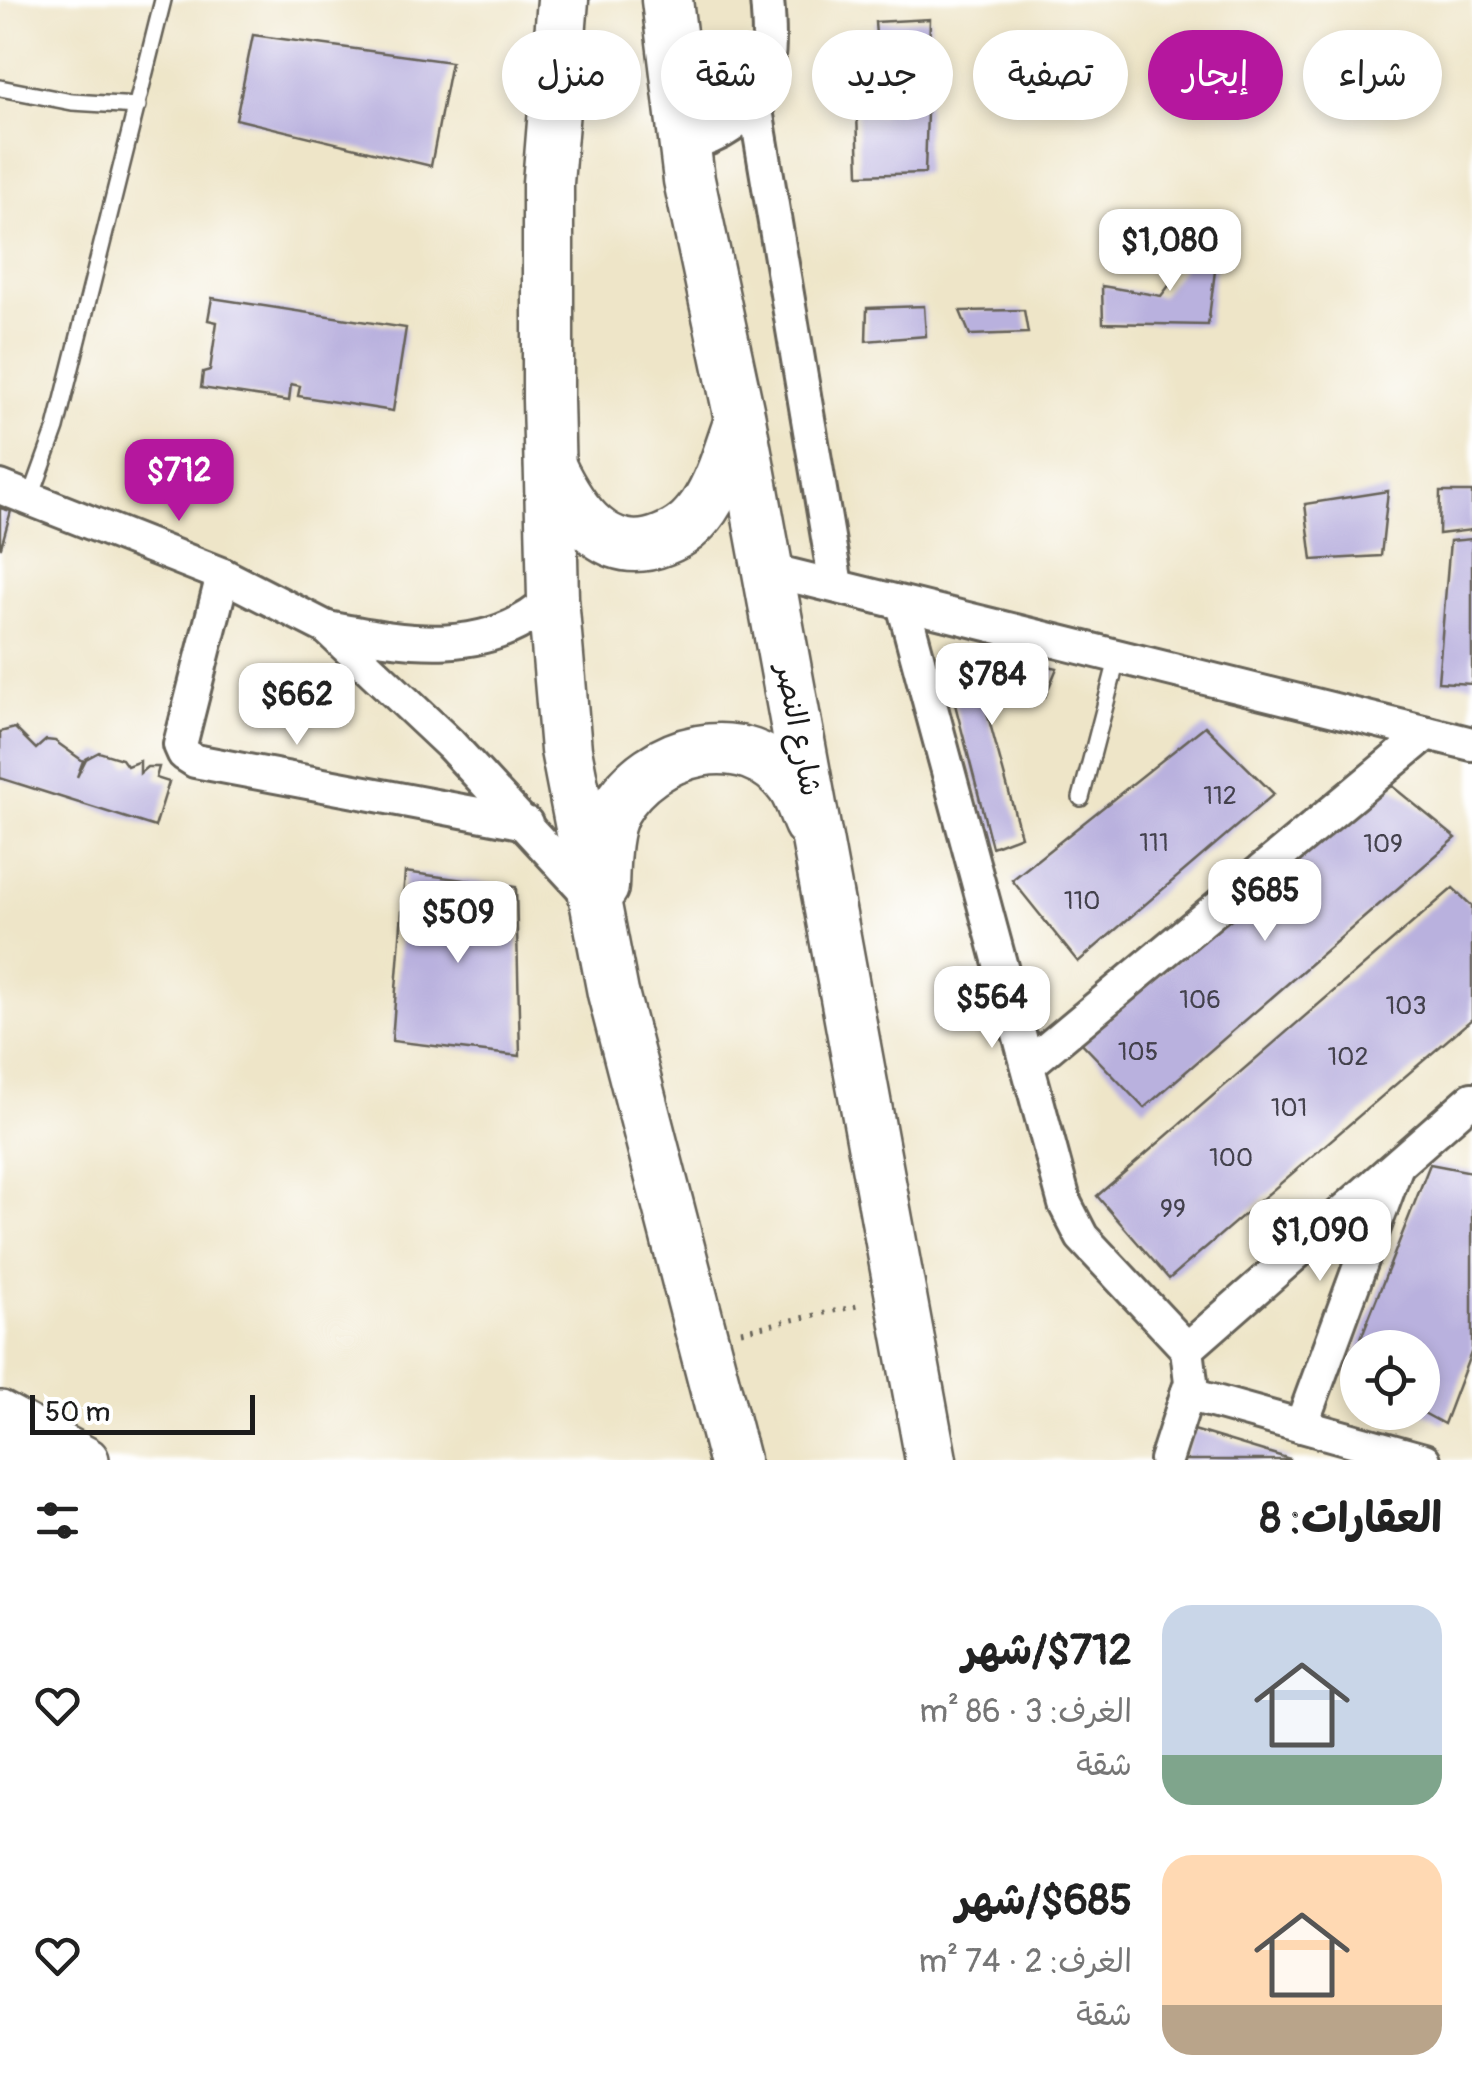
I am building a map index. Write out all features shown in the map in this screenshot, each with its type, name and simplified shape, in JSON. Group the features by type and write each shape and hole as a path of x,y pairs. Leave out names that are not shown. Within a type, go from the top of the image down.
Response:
{"main road":[{"path":"562,0 548,183 550,466 553,598 574,809 614,994 734,1460"},
{"name":"شارع النصر","path":"667,0 684,146 769,570 931,1460"},
{"path":"550,466 568,504 596,532 622,547 648,546 683,532 704,507 721,476 740,419"},
{"path":"598,916 614,811 643,776 672,756 706,747 744,754 771,768 792,786 820,846"},
{"path":"0,1414 86,1460"},
{"path":"0,1454 16,1460"}],"street":[{"path":"767,0 769,30"},
{"path":"684,146 711,140 740,120"},
{"path":"757,120 836,584"},
{"path":"15,493 223,574 327,628 526,823 598,916"},
{"path":"769,570 1472,744"},
{"path":"223,574 180,745 184,754 196,761 526,823"},
{"path":"327,628 383,638 475,640 505,634 532,619 553,598"},
{"path":"903,604 1066,1204 1082,1237 1186,1349 1191,1365 1187,1394 1166,1460"},
{"path":"1028,1066 1427,733"},
{"path":"1186,1349 1472,1099"},
{"path":"1301,1426 1398,1164"},
{"path":"1187,1394 1424,1460"}],"lane":[{"path":"15,493 56,428 163,0"},
{"path":"0,88 72,102 138,106"},
{"path":"1081,798 1118,656"}],"path":[{"path":"704,1339 900,1297"}],"building":[{"path":"930,19 930,30 876,30 875,22"},
{"path":"253,35 451,62 431,166 236,119"},
{"path":"857,120 927,120 925,173 859,175"},
{"path":"1219,240 1208,325 1103,323 1102,286 1161,296 1181,270 1185,243"},
{"path":"212,298 406,328 393,411 298,396 300,386 291,384 289,401 201,388 203,372 210,370 217,322 208,320"},
{"path":"924,306 926,336 866,341 867,308"},
{"path":"1024,310 1028,333 970,335 960,311"},
{"path":"1388,491 1381,556 1312,560 1305,504"},
{"path":"1440,492 1472,492 1472,530 1439,534"},
{"path":"0,508 11,511 1,547 0,547"},
{"path":"1472,539 1472,684 1438,682 1450,541"},
{"path":"962,647 1057,668 1045,697 978,680 1021,836 992,847 948,677"},
{"path":"1205,726 1274,794 1078,962 1012,880"},
{"path":"15,728 36,749 46,740 55,741 83,761 77,777 86,759 99,752 122,759 127,766 140,761 140,773 147,767 159,767 156,778 169,782 155,827 0,778 0,732"},
{"path":"1387,782 1456,838 1144,1108 1080,1041"},
{"path":"405,872 516,887 520,1056 392,1041"},
{"path":"1453,888 1472,906 1472,1019 1169,1279 1097,1196"},
{"path":"1430,1164 1472,1172 1472,1350 1444,1424 1440,1422 1440,1330 1364,1330"},
{"path":"1194,1430 1290,1459 1290,1460 1183,1460"}]}
